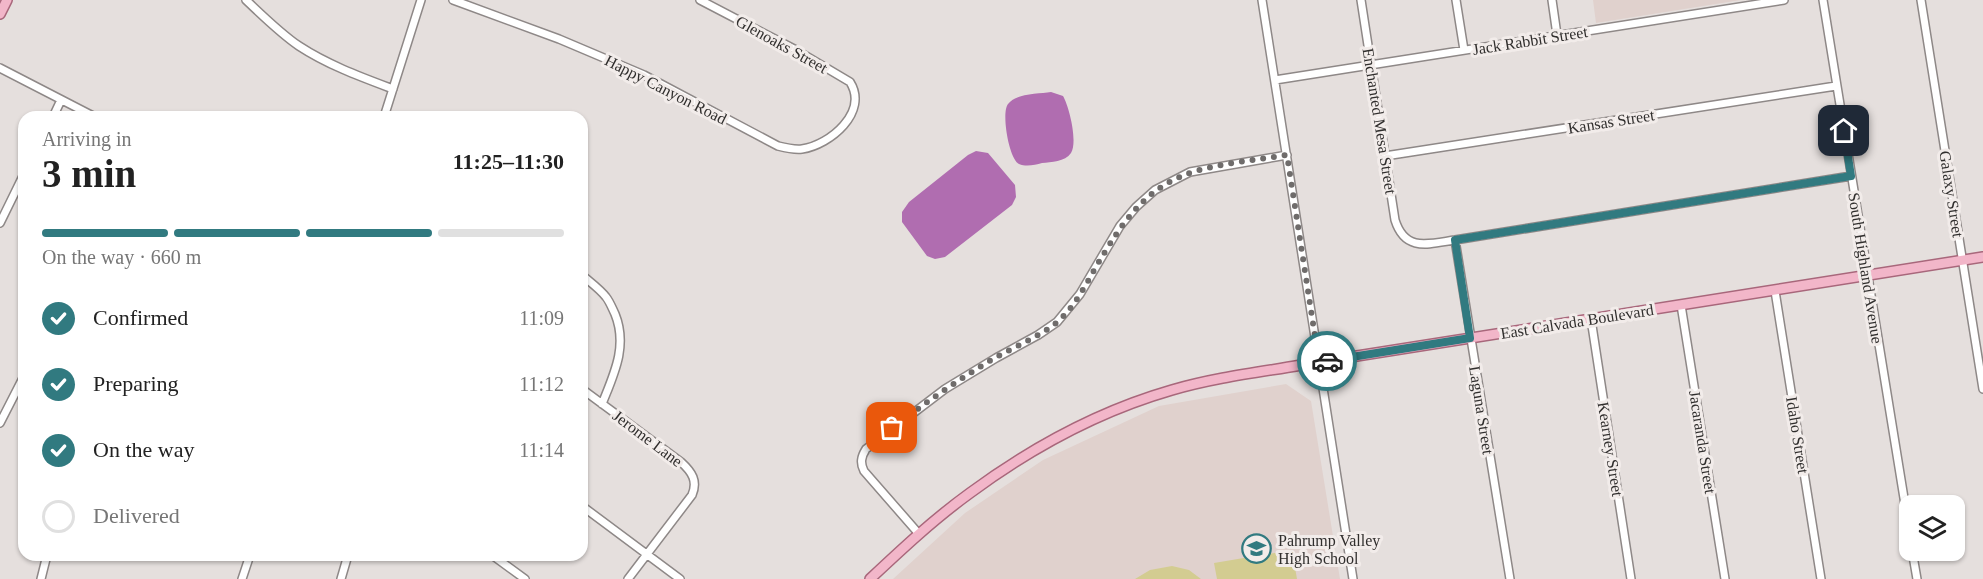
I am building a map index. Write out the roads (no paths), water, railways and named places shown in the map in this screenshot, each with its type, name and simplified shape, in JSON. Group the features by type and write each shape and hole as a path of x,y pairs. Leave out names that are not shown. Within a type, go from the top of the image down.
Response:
{"main road":[{"path":"0,14 7,0"},
{"name":"East Calvada Boulevard","path":"870,579 968,494 1002,470 1085,424 1171,390 1319,362 1983,257"}],"street":[{"path":"246,0 298,45 324,61 393,89"},
{"path":"386,111 421,0"},
{"name":"Happy Canyon Road","path":"453,0 560,39 644,75 778,146 790,149 803,149 816,145 833,135 855,109 856,96"},
{"name":"Glenoaks Street","path":"700,0 842,77 850,82 856,96"},
{"path":"1262,0 1353,579"},
{"name":"Enchanted Mesa Street","path":"1361,0 1395,220 1406,239 1415,243 1455,240"},
{"path":"1456,0 1464,50"},
{"path":"1552,0 1557,35"},
{"name":"Jack Rabbit Street","path":"1275,80 1784,0"},
{"name":"South Highland Avenue","path":"1823,0 1904,495"},
{"name":"Galaxy Street","path":"1920,0 1983,389"},
{"path":"0,68 83,111"},
{"name":"Kansas Street","path":"1385,156 1836,86"},
{"path":"56,111 61,100"},
{"path":"920,534 864,471 861,464 862,455 866,449 945,389 1057,322 1080,294 1120,226 1155,190 1190,172 1287,155"},
{"path":"1455,240 1851,176"},
{"path":"0,223 18,186"},
{"name":"Laguna Street","path":"1455,240 1510,579"},
{"path":"588,281 610,302 621,338 617,367 602,404"},
{"name":"Idaho Street","path":"1775,291 1821,579"},
{"name":"Jacaranda Street","path":"1681,304 1725,579"},
{"name":"Kearney Street","path":"1591,319 1631,579"},
{"path":"0,423 18,388"},
{"name":"Jerome Lane","path":"588,394 681,462 693,475 695,489 692,495 648,555"},
{"path":"588,510 680,579"},
{"path":"628,579 648,555"},
{"path":"41,579 46,561"},
{"path":"242,579 248,561"},
{"path":"341,579 346,561"},
{"path":"500,561 525,579"},
{"path":"1914,561 1917,579"}],"place":[{"name":"Pahrump Valley High School","path":"1257,549"}]}
